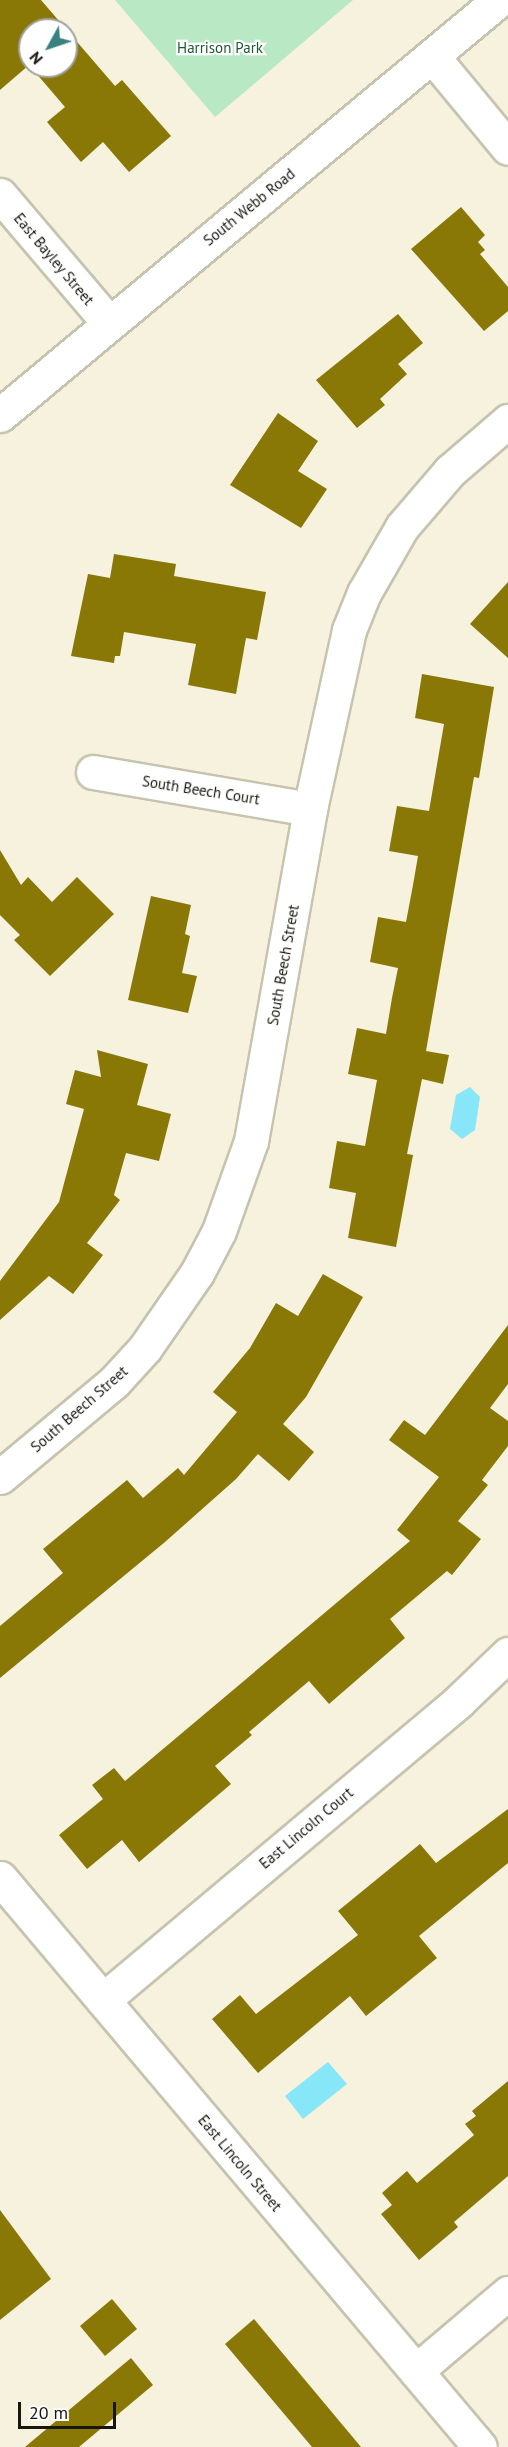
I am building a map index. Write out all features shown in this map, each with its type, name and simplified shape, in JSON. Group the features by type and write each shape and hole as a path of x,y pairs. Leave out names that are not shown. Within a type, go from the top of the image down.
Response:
{"street":[{"name":"South Webb Road","path":"0,415 108,322 499,0"},
{"path":"432,56 508,148"},
{"name":"East Bayley Street","path":"0,195 108,322"},
{"name":"South Beech Street","path":"0,1477 114,1382 145,1348 197,1273 219,1231 251,1141 310,809 338,667 364,593 393,541 425,498 450,471 508,422"},
{"name":"South Beech Court","path":"93,772 310,809"},
{"name":"East Lincoln Court","path":"103,2000 459,1701 508,1654"},
{"name":"East Lincoln Street","path":"0,1878 480,2447"},
{"path":"416,2371 508,2293"}],"green space":[{"name":"Harrison Park","path":"115,0 353,0 215,117"}],"water":[{"path":"470,1087 480,1097 475,1130 462,1139 450,1129 456,1095"},
{"path":"328,2062 347,2084 303,2119 285,2096"}],"building":[{"path":"0,0 41,0 56,18 18,18 18,74 0,90"},
{"path":"78,43 115,86 122,80 171,136 129,172 103,142 81,162 47,122 65,107 40,78 78,78"},
{"path":"461,207 485,235 478,242 485,250 480,254 508,287 508,311 484,331 411,249"},
{"path":"398,314 423,343 398,364 407,374 380,399 385,405 357,428 316,380"},
{"path":"278,413 318,441 298,471 327,489 301,528 230,485"},
{"path":"114,554 176,564 174,576 266,592 257,640 246,638 236,694 188,685 196,644 124,632 120,656 115,656 114,663 71,656 88,574 110,578"},
{"path":"508,582 508,658 470,624"},
{"path":"422,674 494,687 479,778 474,777 426,1051 449,1055 443,1084 422,1079 407,1154 413,1155 396,1247 348,1238 356,1193 329,1188 337,1141 365,1146 377,1080 348,1074 357,1028 386,1034 398,968 370,962 378,917 406,922 413,885 418,856 389,851 397,806 429,811 444,724 415,718"},
{"path":"0,850 21,885 28,877 52,902 77,877 114,914 50,976 14,940 20,935 0,915"},
{"path":"151,896 191,905 185,934 190,936 182,973 197,976 188,1013 128,1000"},
{"path":"97,1050 148,1064 137,1105 171,1114 159,1161 126,1153 114,1195 120,1200 87,1243 103,1255 73,1294 49,1276 0,1320 0,1281 59,1202 84,1109 66,1104 75,1070 101,1077"},
{"path":"323,1274 363,1297 306,1397 283,1424 314,1452 289,1481 258,1454 236,1479 165,1542 0,1678 0,1626 63,1573 43,1549 127,1480 143,1498 178,1468 184,1475 237,1412 213,1392 250,1348 276,1303 298,1316"},
{"path":"508,1325 508,1384 490,1408 508,1421 508,1446 482,1480 488,1485 458,1521 481,1539 452,1575 447,1571 390,1619 405,1638 329,1704 309,1681 249,1732 252,1735 215,1766 231,1784 139,1862 122,1840 87,1869 59,1835 103,1799 92,1785 114,1768 125,1781 410,1541 397,1530 439,1477 389,1440 404,1420 425,1435"},
{"path":"508,1809 508,1863 419,1936 437,1958 366,2016 350,1996 258,2073 212,2019 240,1995 256,2014 358,1935 338,1911 420,1844 436,1863"},
{"path":"508,2081 508,2176 454,2222 458,2227 419,2260 381,2214 392,2205 382,2193 407,2171 417,2183 474,2135 465,2124 476,2116 472,2111"},
{"path":"0,2210 51,2279 0,2320"},
{"path":"112,2299 137,2329 105,2356 80,2326"},
{"path":"254,2319 361,2447 312,2447 225,2344"},
{"path":"131,2358 153,2385 79,2447 25,2447"}]}
